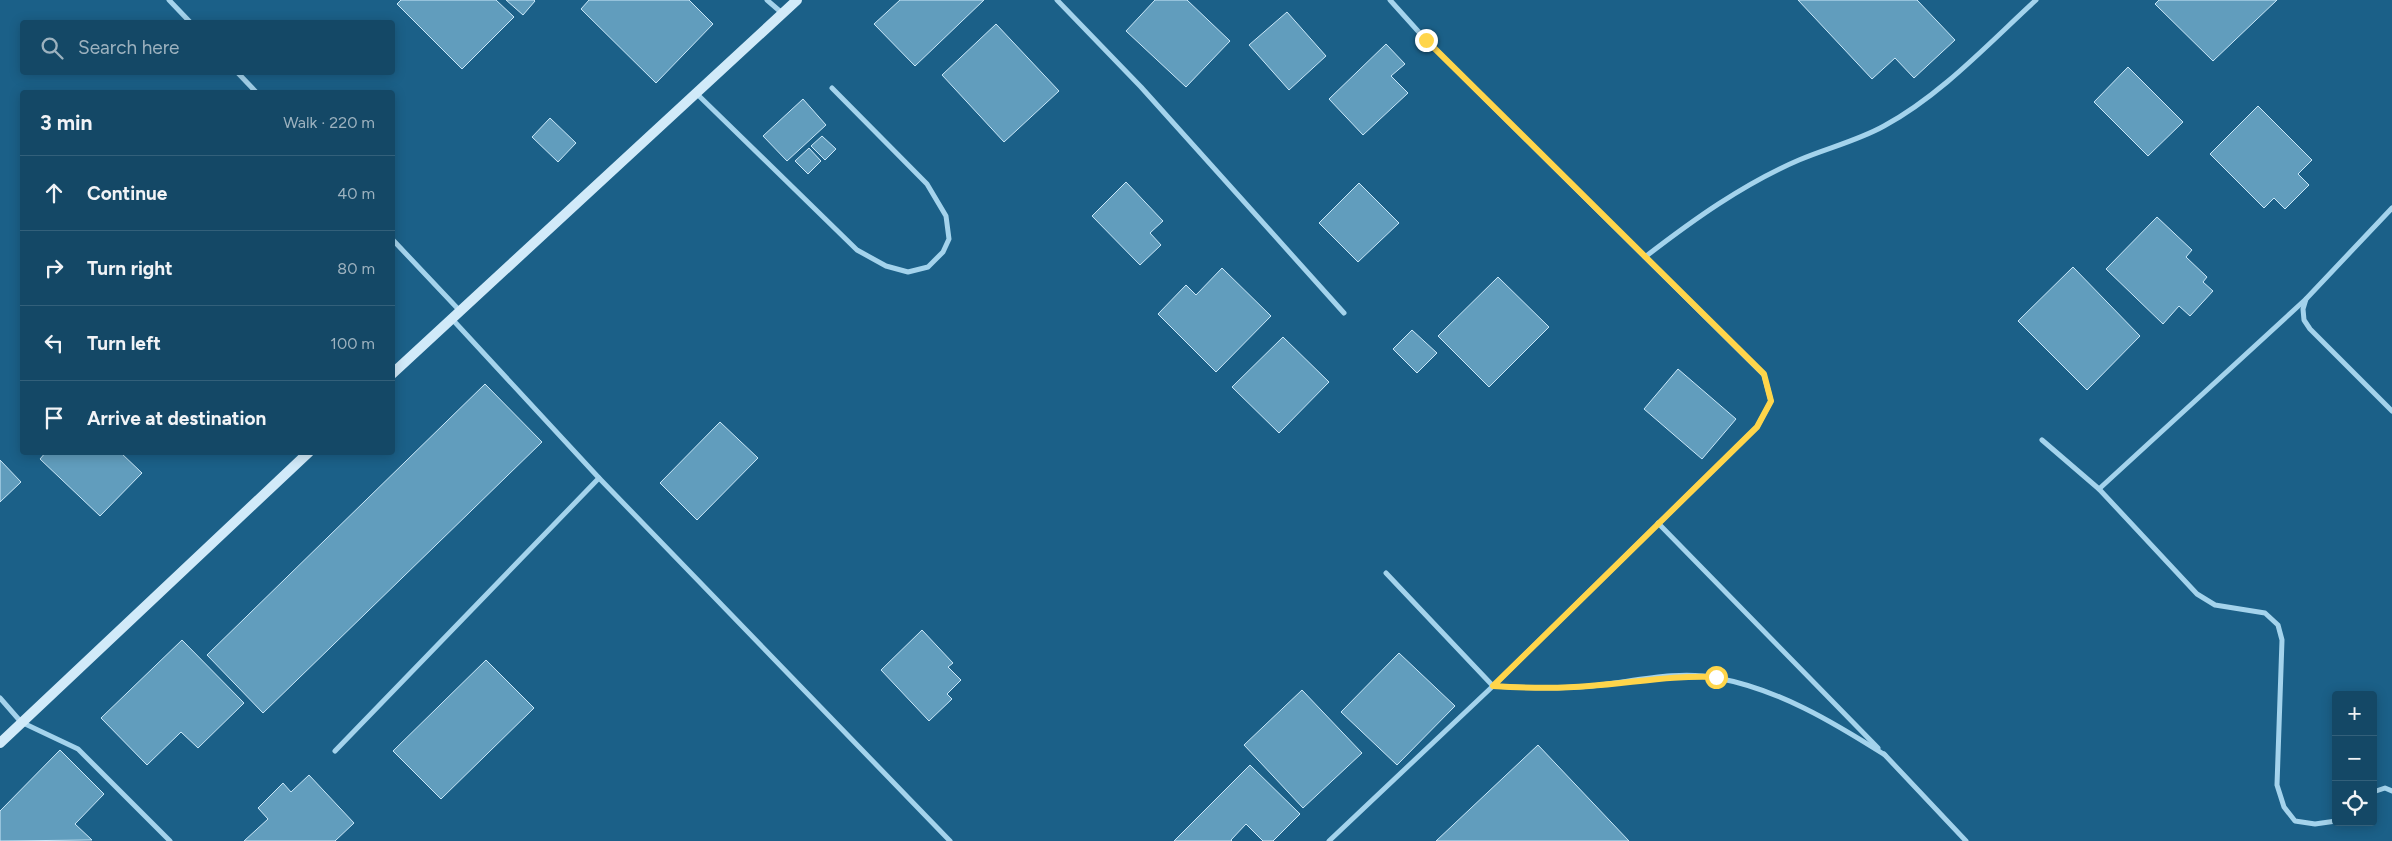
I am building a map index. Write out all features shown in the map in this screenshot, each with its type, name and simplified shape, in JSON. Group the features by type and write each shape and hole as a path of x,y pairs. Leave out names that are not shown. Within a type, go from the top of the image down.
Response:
{"main road":[{"path":"395,371 797,0"},
{"path":"0,743 306,455"}],"street":[{"path":"169,0 188,20"},
{"path":"767,0 782,14"},
{"path":"1057,0 1141,87 1344,313"},
{"path":"1329,841 1493,686 1757,427 1771,401 1764,374 1426,40 1390,0"},
{"path":"1645,257 1699,216 1753,184 1798,161 1886,126 1958,72 2036,0"},
{"path":"240,75 254,90"},
{"path":"696,93 858,250 886,266 908,272 928,266 943,252 949,239 946,216 927,184 832,88"},
{"path":"2099,489 2306,299 2392,208"},
{"path":"395,242 460,311"},
{"path":"2306,299 2303,309 2304,320 2310,328 2392,411"},
{"path":"451,319 599,478 950,841"},
{"path":"2042,440 2099,489 2197,594 2215,605 2265,613 2278,625 2282,640 2277,785 2284,808 2295,821 2315,824 2332,822"},
{"path":"335,751 599,478"},
{"path":"1658,523 1885,755 1966,841"},
{"path":"1386,573 1493,686 1541,689 1686,676 1716,677 1751,686 1825,717 1885,755"},
{"path":"0,698 21,722 78,749 170,841"},
{"path":"2377,791 2386,788 2392,791"}],"building":[{"path":"401,0 496,0 514,17 462,69 397,4"},
{"path":"506,0 534,0 535,1 523,15"},
{"path":"589,0 689,0 713,24 656,83 581,9"},
{"path":"900,0 984,0 915,66 874,24"},
{"path":"1155,0 1187,0 1230,41 1186,87 1126,31"},
{"path":"1798,0 1917,0 1955,40 1914,78 1895,58 1872,79"},
{"path":"2159,0 2277,0 2213,61 2155,4"},
{"path":"1287,12 1326,56 1289,90 1249,45"},
{"path":"996,24 1059,91 1004,142 942,75"},
{"path":"1386,44 1405,64 1391,76 1408,93 1363,135 1329,99"},
{"path":"2128,67 2183,122 2148,156 2094,102"},
{"path":"803,99 826,125 787,161 763,136"},
{"path":"2258,106 2312,160 2298,174 2309,185 2285,209 2274,198 2264,208 2210,154"},
{"path":"550,118 576,143 558,162 532,137"},
{"path":"822,136 836,149 825,160 811,146"},
{"path":"809,148 821,161 808,174 795,161"},
{"path":"1126,182 1163,221 1150,233 1161,245 1140,265 1092,216"},
{"path":"1359,183 1399,223 1358,262 1319,223"},
{"path":"2157,217 2192,250 2186,257 2207,277 2203,282 2213,291 2190,316 2179,306 2163,324 2106,269"},
{"path":"2073,267 2140,336 2087,390 2018,321"},
{"path":"1222,268 1271,316 1216,372 1158,314 1186,285 1196,295"},
{"path":"1498,277 1549,327 1489,387 1438,336"},
{"path":"1412,330 1437,353 1417,373 1393,349"},
{"path":"1283,337 1329,382 1279,433 1232,387"},
{"path":"1678,369 1736,419 1702,459 1644,409"},
{"path":"485,384 542,442 263,713 207,655"},
{"path":"720,422 758,458 697,520 660,483"},
{"path":"43,455 123,455 142,473 100,516 40,459"},
{"path":"0,460 21,482 0,502"},
{"path":"922,630 953,663 948,667 961,680 947,694 952,699 929,721 881,670"},
{"path":"182,640 244,703 198,748 181,732 147,765 101,718"},
{"path":"1399,653 1455,706 1397,765 1341,712"},
{"path":"486,660 534,708 441,799 393,751"},
{"path":"1302,690 1362,753 1303,808 1244,745"},
{"path":"1538,745 1629,841 1436,841"},
{"path":"60,750 104,794 75,824 92,840 0,841 0,811"},
{"path":"1250,765 1300,814 1273,841 1263,841 1246,824 1232,841 1174,841"},
{"path":"309,775 354,823 335,841 244,841 268,819 258,808 283,783 291,792"}],"route":[{"path":"1426,40 1764,374 1771,401 1757,427 1493,686 1541,689 1686,676 1716,677"}]}
